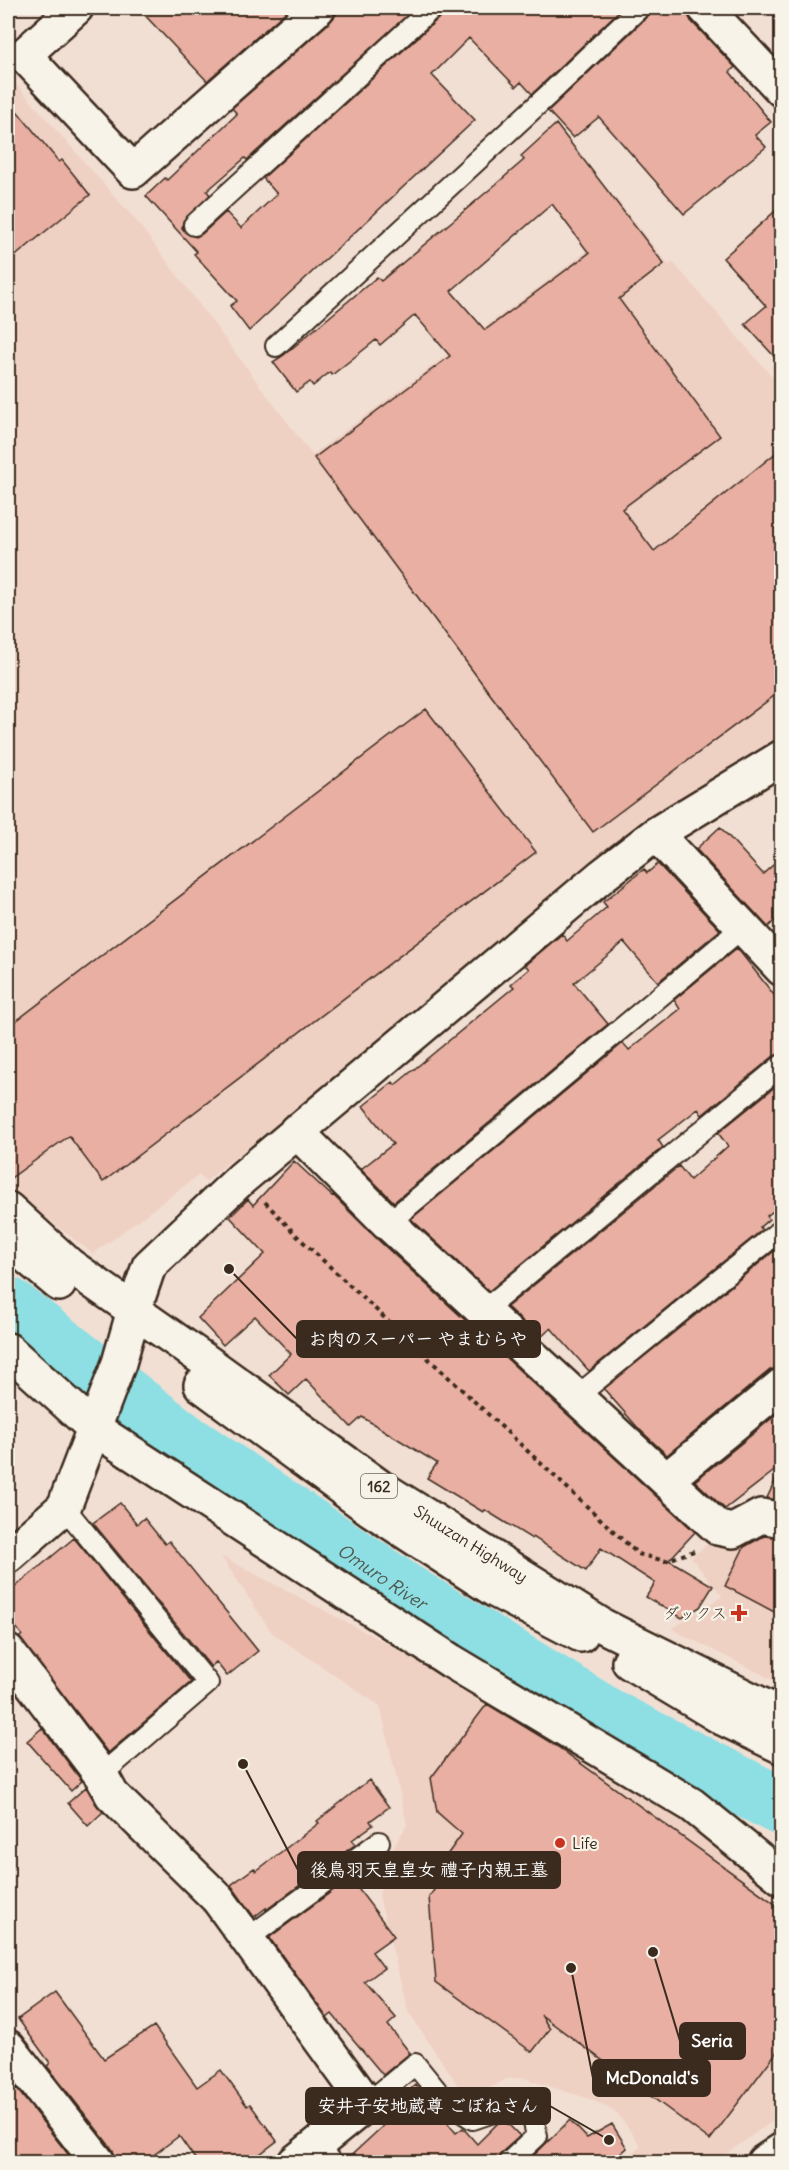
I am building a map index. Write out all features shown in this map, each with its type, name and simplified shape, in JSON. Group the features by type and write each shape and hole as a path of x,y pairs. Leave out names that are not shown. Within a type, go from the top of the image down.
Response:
{"main road":[{"path":"76,8 24,55 133,171 318,8"},
{"path":"705,8 782,90"},
{"path":"8,1556 64,1507 119,1363 149,1266 242,1178 296,1131 594,882 656,834 782,757"},
{"path":"656,834 782,969"},
{"path":"296,1131 388,1223 718,1528 733,1531 761,1516 782,1520"},
{"name":"Shuuzan Highway","path":"8,1209 131,1321 370,1509 496,1591 656,1677 724,1719 782,1747"},
{"name":"Shuuzan Highway","path":"8,1241 54,1280 131,1321 390,1494 603,1626 782,1715"},
{"path":"8,1350 98,1421 451,1661 692,1804 782,1878"},
{"path":"666,1480 782,1385"},
{"path":"8,1652 101,1775 112,1795 218,1899 367,2104 314,2157"},
{"path":"11,2059 98,2163"},
{"path":"764,2163 782,2150"}],"lane":[{"path":"194,225 432,8"},
{"path":"276,346 639,8"},
{"path":"388,1223 743,927"},
{"path":"483,1311 782,1065"},
{"path":"576,1397 782,1229"},
{"path":"64,1507 208,1683 101,1775"},
{"path":"247,1938 379,1842"},
{"path":"367,2104 416,2064 446,2102 473,2118 508,2108 531,2110 537,2136 509,2163"}],"path":[{"path":"242,1178 298,1237 638,1554 665,1561 697,1550 718,1528"}],"shaded area":[{"path":"8,75 139,224 312,455 586,252 571,230 614,196 669,265 673,262 781,387 781,735 652,824 205,1182 199,1175 93,1254 8,1188"},
{"name":"ダックス","path":"758,1530 781,1530 781,1684 671,1629 722,1596 691,1558 712,1540"},
{"name":"Life","path":"221,1556 491,1698 694,1819 781,1888 781,2115 715,2162 624,2162 641,2146 617,2113 592,2100 523,2078 506,2079 477,2096 459,2087 408,2012 379,1896 385,1860 407,1825 380,1706 272,1633"}],"building":[{"path":"138,8 290,8 207,81"},
{"path":"336,8 415,8 247,160 245,158 207,191 210,195 183,221 182,228 186,233 196,237 202,234 226,212 241,228 277,194 263,178 440,17 444,8 622,8 532,94 521,82 516,87 469,38 432,75 475,120 249,331 230,306 237,301 194,254 197,252 146,196 165,178 167,180 237,114 232,108 330,22 336,15"},
{"path":"651,8 687,8 691,21 735,67 730,72 771,122 755,135 766,147 684,214 599,117 573,138 548,111 647,17"},
{"path":"8,100 59,162 62,160 90,195 8,262"},
{"path":"556,124 664,264 619,299 720,436 622,509 654,551 782,448 782,690 593,832 314,458 450,356 415,315 380,345 376,340 332,375 330,372 313,386 310,382 296,392 273,362 377,277 381,281 524,160 521,156","holes":["552,204 589,253 485,330 451,291"]},
{"path":"782,205 782,365 745,324 766,306 723,258"},
{"path":"426,709 536,852 103,1182 69,1136 8,1180 8,1027"},
{"path":"720,827 763,874 782,857 782,914 768,927 696,849"},
{"path":"658,864 720,930 658,982 624,942 574,983 608,1024 394,1202 361,1169 393,1144 363,1106 393,1082 395,1085 514,987 511,984 529,969 525,965 562,934 567,941 607,907 603,902 644,869 647,873"},
{"path":"737,948 782,1005 782,1053 774,1056 702,1115 698,1109 658,1140 663,1147 489,1291 411,1219 623,1043 629,1050 680,1009 674,1000"},
{"path":"782,1081 782,1204 767,1216 769,1219 760,1227 762,1230 589,1371 551,1328 540,1338 507,1307 679,1166 690,1180 728,1146 718,1133"},
{"path":"294,1161 695,1532 669,1560 713,1586 700,1607 682,1618 646,1597 655,1583 601,1548 586,1571 533,1537 532,1539 485,1510 483,1512 427,1478 437,1463 362,1417 351,1427 306,1379 289,1395 269,1375 291,1354 255,1316 223,1345 198,1318 265,1254 230,1217 248,1199 253,1205"},
{"path":"778,1248 782,1253 782,1367 770,1370 667,1455 639,1429 604,1389"},
{"path":"782,1410 782,1465 725,1509 695,1481"},
{"path":"782,1466 782,1501 767,1498"},
{"path":"120,1503 137,1524 144,1518 165,1544 169,1541 258,1651 227,1676 216,1662 211,1667 93,1523"},
{"path":"764,1536 782,1538 782,1616 725,1586 744,1547"},
{"path":"74,1538 191,1682 108,1753 19,1638 22,1635 8,1617 8,1593"},
{"name":"Life","path":"487,1704 558,1747 782,1909 782,2045 710,2140 541,2015 550,2029 532,2052 436,1982 429,1897 441,1880 434,1873 462,1834 437,1812 431,1778"},
{"path":"42,1728 82,1781 71,1791 27,1741"},
{"path":"369,1780 389,1807 370,1821 373,1825 352,1840 356,1844 254,1917 231,1885 254,1868 256,1871 319,1823 317,1821"},
{"path":"86,1787 103,1812 88,1826 68,1803"},
{"path":"350,1878 394,1936 372,1952 384,1968 365,1982 396,2018 388,2025 410,2053 383,2075 332,2014 327,2018 270,1937"},
{"path":"55,1992 104,2059 154,2026 197,2087 221,2070 247,2106 250,2104 277,2141 248,2163 198,2163 179,2136 143,2163 116,2163 113,2150 47,2066 50,2063 18,2019"},
{"path":"415,2085 456,2133 463,2128 477,2144 498,2123 505,2121 520,2136 501,2153 497,2163 343,2163 384,2125 379,2119"},
{"path":"16,2088 75,2163 8,2163 8,2095"},
{"path":"570,2120 587,2138 612,2124 627,2148 610,2163 526,2163"}],"waterway":[{"name":"Omuro River","path":"8,1306 186,1443 405,1592 609,1718 782,1807"}],"place":[{"name":"お肉のスーパー やまむらや","path":"229,1269"},
{"name":"ダックス","path":"739,1613"},
{"name":"後鳥羽天皇皇女 禮子内親王墓","path":"243,1764"},
{"name":"Life","path":"560,1843"},
{"name":"Seria","path":"653,1952"},
{"name":"McDonald's","path":"571,1968"},
{"name":"安井子安地蔵尊 ごぼねさん","path":"609,2140"}]}
